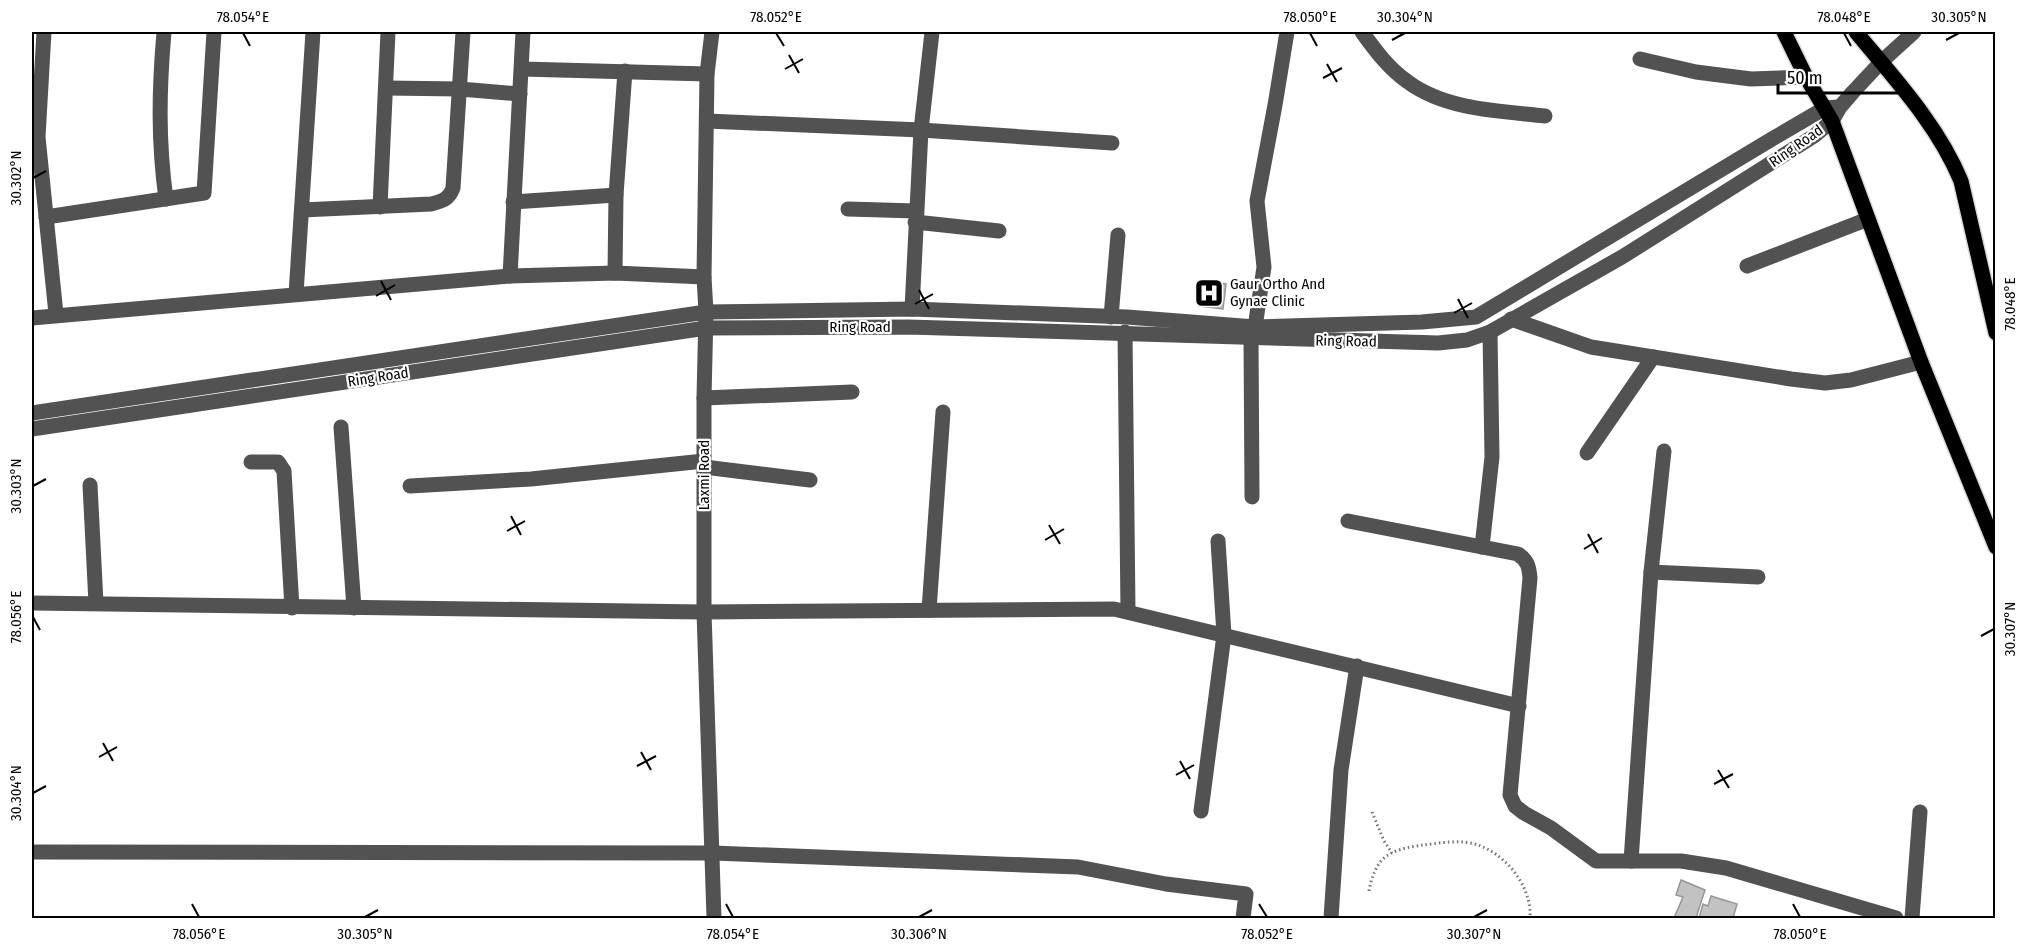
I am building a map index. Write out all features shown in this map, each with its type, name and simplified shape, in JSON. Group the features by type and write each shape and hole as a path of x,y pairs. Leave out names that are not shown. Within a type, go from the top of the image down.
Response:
{"main road":[{"path":"1785,32 1806,77 1832,112 1868,219 1921,362 1995,547"},
{"path":"1856,32 1938,136 1951,157 1961,181 1995,333"}],"street":[{"path":"44,32 38,137 56,314"},
{"path":"164,32 159,96 161,159 166,199"},
{"path":"46,217 204,193 214,32"},
{"path":"296,294 313,32"},
{"path":"380,207 388,32"},
{"path":"302,210 431,204 443,201 450,196 453,188 463,32"},
{"path":"510,276 523,32"},
{"name":"Laxmi Road","path":"712,32 707,74 704,277 706,312 704,612 714,918"},
{"path":"912,309 921,130 932,32"},
{"path":"1252,497 1253,333 1264,267 1257,201 1287,32"},
{"path":"1362,32 1388,65 1409,83 1434,96 1460,105 1545,116"},
{"path":"1832,112 1914,32"},
{"path":"1640,59 1696,72 1751,79 1806,77"},
{"path":"522,69 707,74"},
{"path":"615,273 616,195 625,71"},
{"path":"386,88 460,89 520,94"},
{"name":"Ring Road","path":"32,413 706,312 912,309 1111,317 1253,333 1476,317 1832,112"},
{"name":"Ring Road","path":"32,429 706,328 908,327 1253,333 1438,343 1467,340 1490,332 1717,198 1797,147 1832,112"},
{"path":"707,121 921,130 1112,143"},
{"path":"513,202 616,195"},
{"path":"848,209 916,217 999,231"},
{"path":"1747,266 1868,219"},
{"path":"1111,317 1118,235"},
{"path":"32,318 56,314 510,276 615,273 704,277"},
{"path":"1511,319 1591,347 1791,380 1825,383 1851,380 1921,362"},
{"path":"1125,332 1128,612"},
{"path":"1482,547 1492,457 1490,332"},
{"path":"1587,453 1653,357"},
{"path":"704,398 852,392"},
{"path":"929,610 943,412"},
{"path":"341,427 354,608"},
{"path":"1631,861 1651,572 1664,451"},
{"path":"251,462 278,462 284,471 292,608"},
{"path":"410,486 531,479 704,464 810,480"},
{"path":"90,485 96,603"},
{"path":"1348,521 1518,554 1530,567 1510,795 1515,806 1524,813 1551,828 1596,861 1681,861 1726,868 1896,918"},
{"path":"1201,811 1224,635 1218,541"},
{"path":"1651,572 1758,577"},
{"path":"32,603 704,612 1114,609 1519,706"},
{"path":"1331,918 1341,770 1357,666"},
{"path":"1912,918 1920,812"},
{"path":"32,852 713,853 1078,867 1166,885 1246,894 1243,918"}],"path":[{"path":"1372,812 1384,841 1393,854"},
{"path":"1369,891 1373,876 1382,859 1405,847 1453,842 1477,845 1499,856 1515,871 1525,889 1530,918"}],"building":[{"path":"1202,281 1226,284 1223,309 1199,306"},
{"path":"1681,880 1705,890 1696,918 1674,918 1683,897 1676,895"},
{"path":"1711,896 1737,904 1733,918 1699,918 1703,904 1708,906"}],"place":[{"name":"Gaur Ortho And Gynae Clinic","path":"1209,293"}]}
